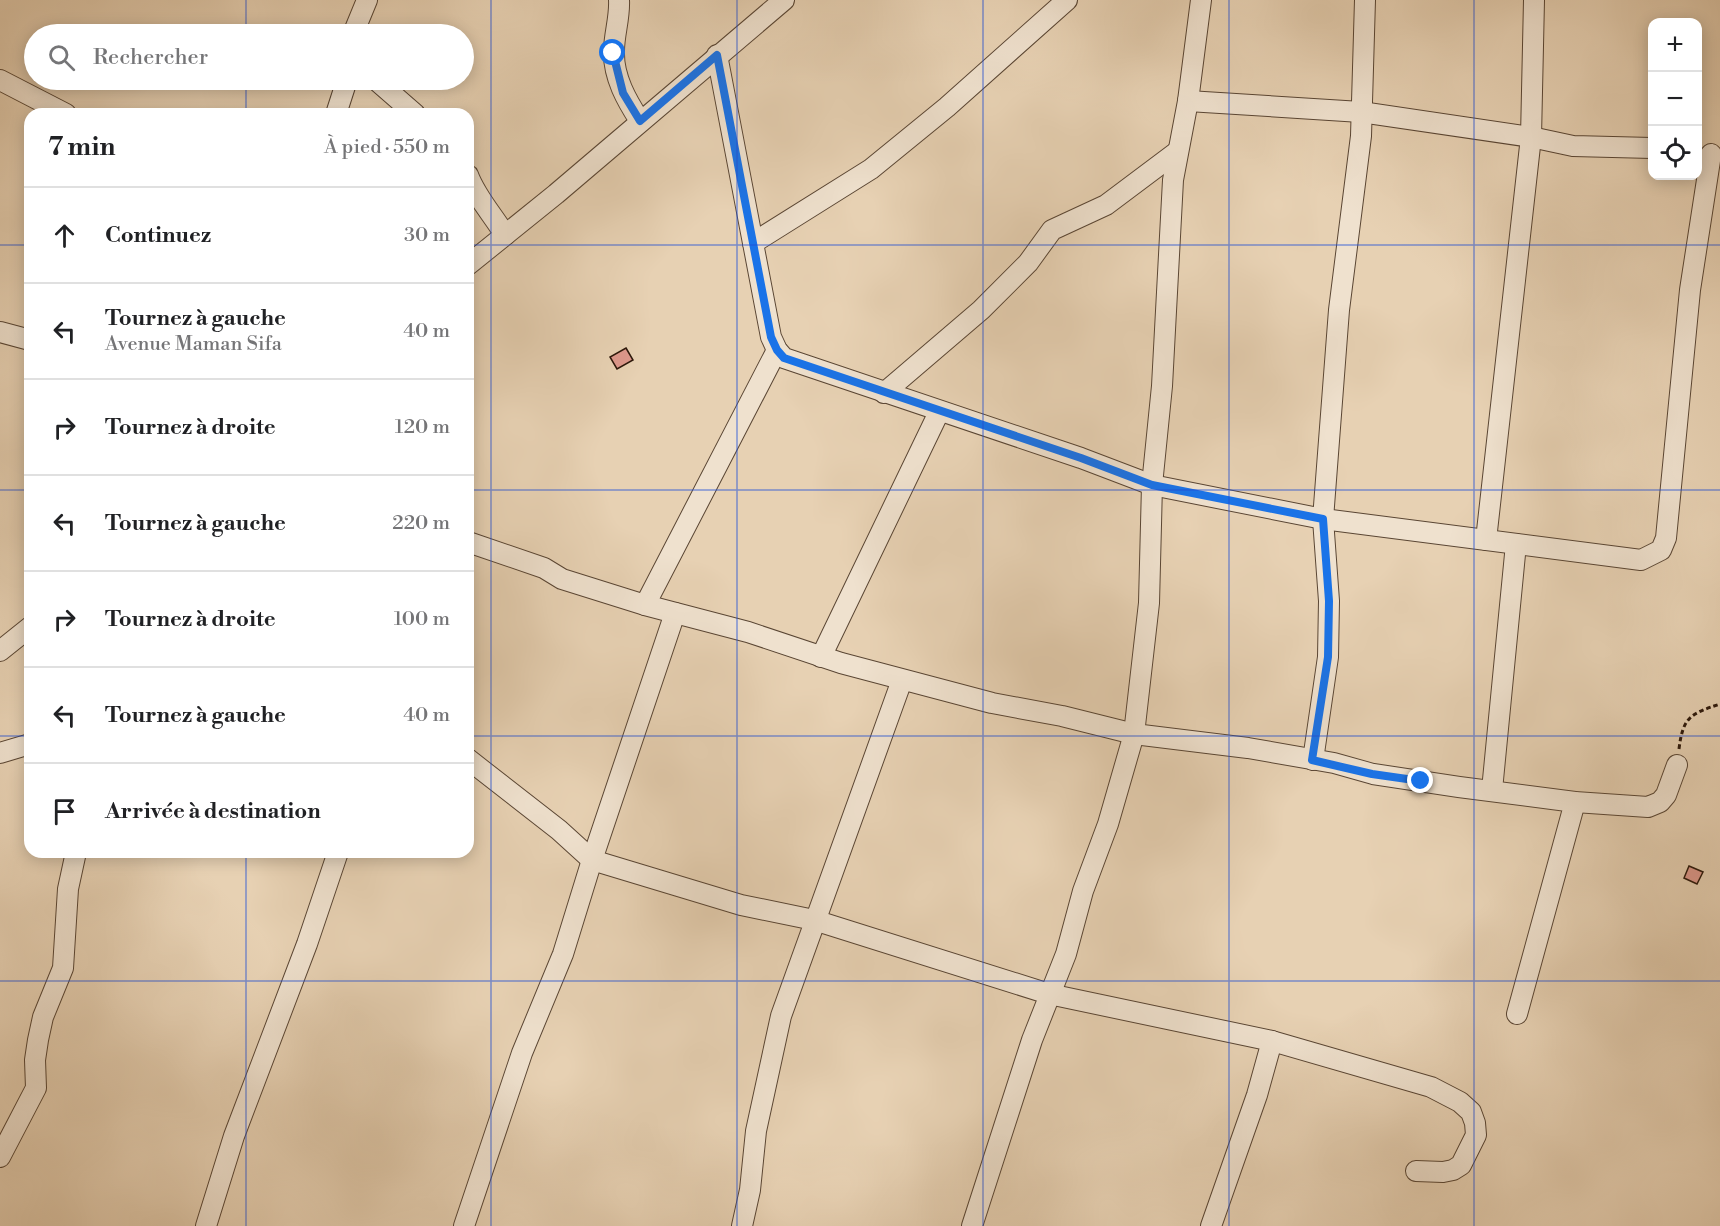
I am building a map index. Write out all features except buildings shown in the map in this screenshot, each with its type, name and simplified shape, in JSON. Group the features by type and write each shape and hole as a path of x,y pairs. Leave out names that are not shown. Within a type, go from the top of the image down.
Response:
{"street":[{"path":"619,0 620,16 613,53 623,93 640,121"},
{"path":"474,260 784,0"},
{"path":"753,243 872,169 947,107 1067,0"},
{"path":"972,1226 1049,994 1066,954 1083,891 1108,824 1134,734 1149,603 1152,485 1162,386 1173,180 1188,101 1201,0"},
{"path":"1312,760 1328,657 1329,601 1323,519 1334,368 1362,136 1365,0"},
{"path":"1486,540 1531,137 1534,0"},
{"path":"355,24 360,3"},
{"path":"717,55 771,337 777,350 790,360 1081,458 1152,485 1323,519 1641,560 1661,550 1666,538 1690,290 1710,154"},
{"path":"0,80 54,108"},
{"path":"338,108 344,90"},
{"path":"387,90 408,108"},
{"path":"1188,101 1361,112 1531,137 1573,146 1648,148"},
{"path":"884,393 981,310 1028,263 1052,230 1106,205 1178,151"},
{"path":"474,188 505,235"},
{"path":"0,332 24,338"},
{"path":"645,605 777,350"},
{"path":"821,657 939,412"},
{"path":"474,544 544,568 562,579 645,605 748,632 821,657 992,703 1062,716 1134,734 1248,748 1372,774 1575,802 1648,807 1660,802 1666,795 1677,765"},
{"path":"1492,790 1516,544"},
{"path":"464,1226 522,1053 563,954 675,613"},
{"path":"0,650 24,632"},
{"path":"742,1226 750,1190 756,1131 781,1016 902,680"},
{"path":"0,753 24,746"},
{"path":"474,764 559,830 592,860 741,905 814,920 1049,994 1272,1041 1431,1087 1460,1102 1471,1112 1476,1123 1476,1136 1461,1165 1443,1172 1416,1171"},
{"path":"1517,1014 1575,802"},
{"path":"0,1157 36,1088 35,1060 38,1040 44,1017 63,968 68,889 75,858"},
{"path":"206,1226 234,1136 307,944 336,858"},
{"path":"1211,1226 1257,1095 1272,1041"}],"path":[{"path":"1677,765 1682,726 1700,710 1720,704"}],"route":[{"path":"613,53 623,93 640,121 717,55 771,337 784,358 1081,458 1152,485 1323,519 1329,601 1328,657 1312,760 1334,763 1372,774 1421,781"}]}
